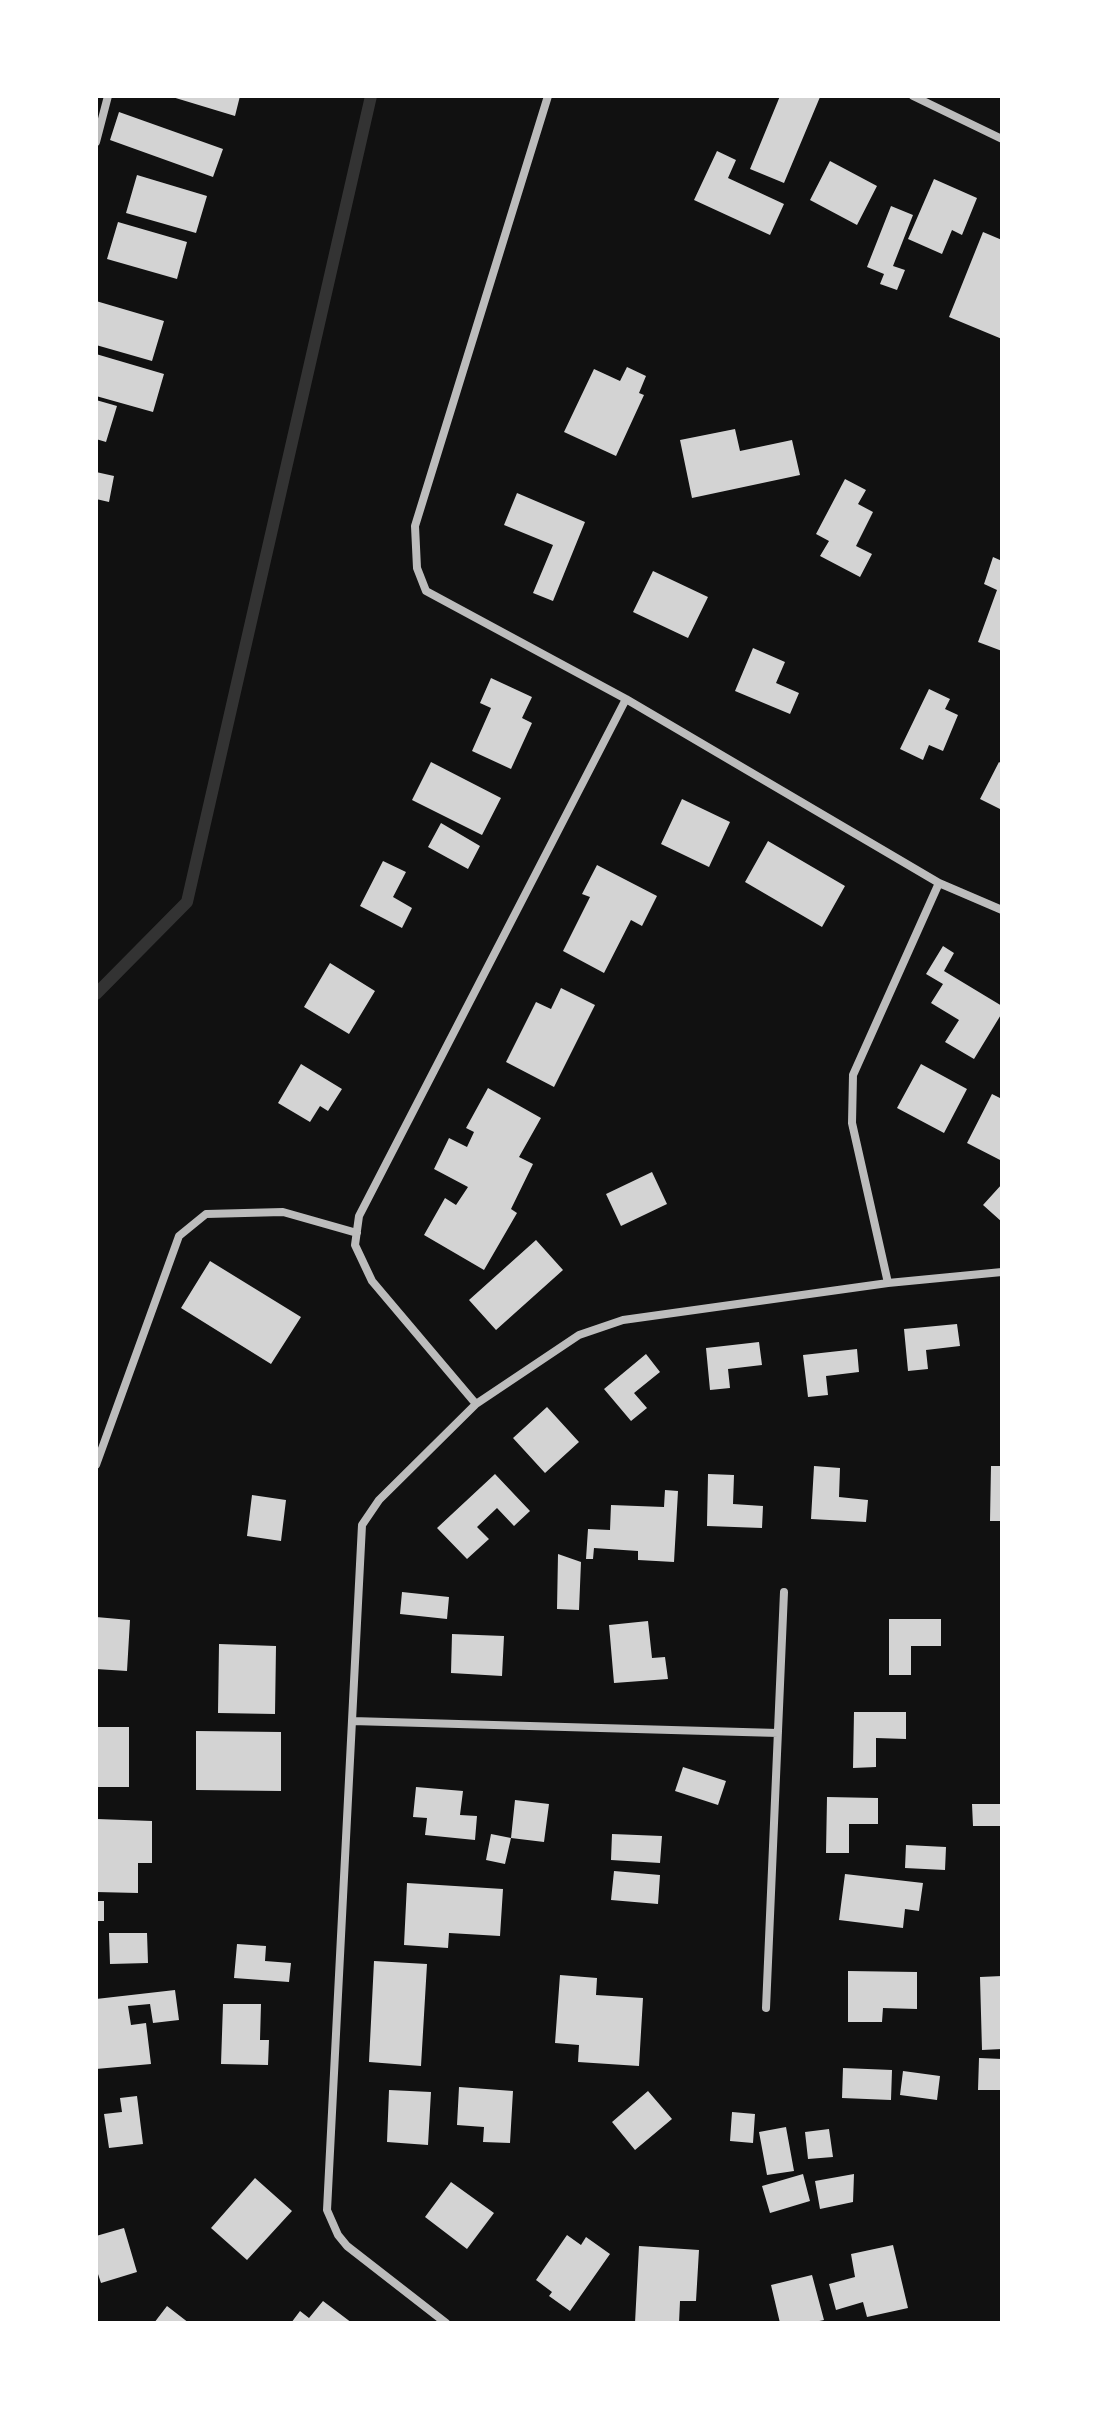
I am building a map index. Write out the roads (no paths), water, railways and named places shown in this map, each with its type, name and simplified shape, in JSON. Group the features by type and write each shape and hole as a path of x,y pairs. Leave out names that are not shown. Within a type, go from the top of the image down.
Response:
{"street":[{"path":"96,142 108,96"},
{"path":"548,96 415,526 417,568 426,591 626,699 939,883 1002,910"},
{"path":"913,96 1002,139"},
{"path":"476,1404 372,1281 355,1245 359,1216 626,699"},
{"path":"888,1283 852,1123 853,1075 939,883"},
{"path":"96,1465 179,1236 206,1214 283,1212 357,1233"},
{"path":"446,2323 347,2246 338,2235 327,2210 362,1525 379,1500 476,1404 579,1335 623,1320 888,1283 1002,1272"},
{"path":"766,2008 784,1592"},
{"path":"352,1721 778,1733"}],"waterway":[{"path":"96,994 187,902 371,96"}]}
